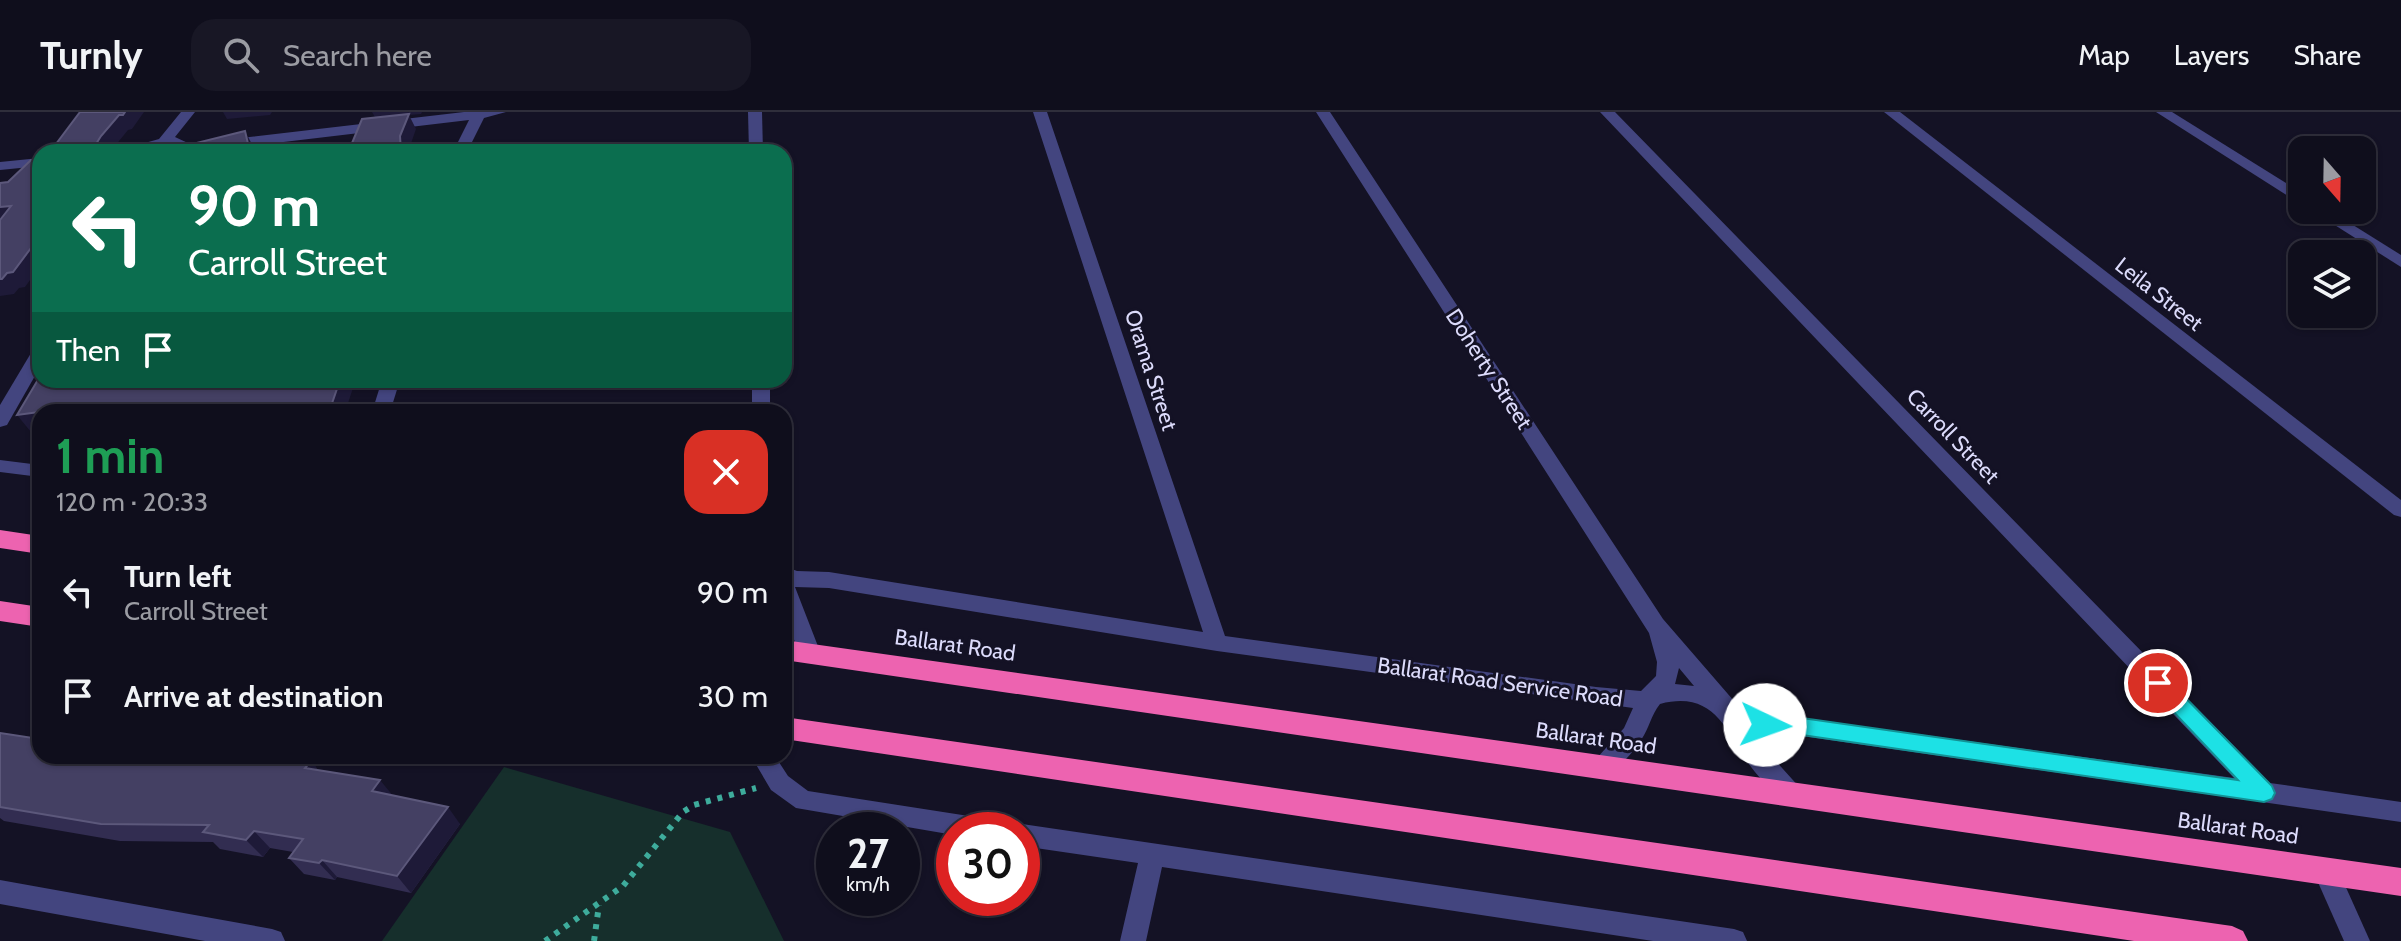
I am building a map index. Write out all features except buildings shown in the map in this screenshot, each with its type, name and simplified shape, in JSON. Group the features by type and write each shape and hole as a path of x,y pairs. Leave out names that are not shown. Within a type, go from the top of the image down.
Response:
{"highway":[{"path":"0,539 32,544"},
{"path":"0,611 32,616"},
{"name":"Ballarat Road","path":"797,652 2401,882"},
{"path":"792,729 2232,941"}],"street":[{"path":"201,144 499,112"},
{"path":"755,112 756,144"},
{"name":"Orama Street","path":"1040,112 1217,643"},
{"name":"Doherty Street","path":"1323,112 1655,625 1729,712 1756,755 1792,796"},
{"name":"Carroll Street","path":"1607,112 2264,793"},
{"name":"Leila Street","path":"1891,112 2401,510"},
{"path":"2163,112 2288,191"},
{"path":"464,144 480,113"},
{"path":"171,144 186,114"},
{"path":"461,144 462,114"},
{"path":"0,166 32,163"},
{"path":"2341,224 2401,262"},
{"path":"1,416 32,365"},
{"path":"0,466 32,470"},
{"name":"Ballarat Road Service Road","path":"792,578 829,580 1217,643 1596,696 1651,698 1668,693 1699,695 1757,724 1795,726 2401,812"},
{"name":"Doherty Street","path":"1599,769 1633,734 1651,698 1664,685 1669,669 1655,625"},
{"path":"792,627 797,652"},
{"path":"767,764 776,783 805,801 936,822"},
{"path":"1040,838 1734,941"},
{"path":"1133,941 1152,856"},
{"path":"2326,871 2357,941"},
{"path":"0,892 272,941"}],"path":[{"path":"545,941 623,886 683,812 719,797 776,783"},
{"path":"594,941 599,904"}],"green space":[{"path":"504,767 730,832 784,941 382,941"}],"route":[{"path":"1765,725 1795,726 2264,793 2158,683"}]}
